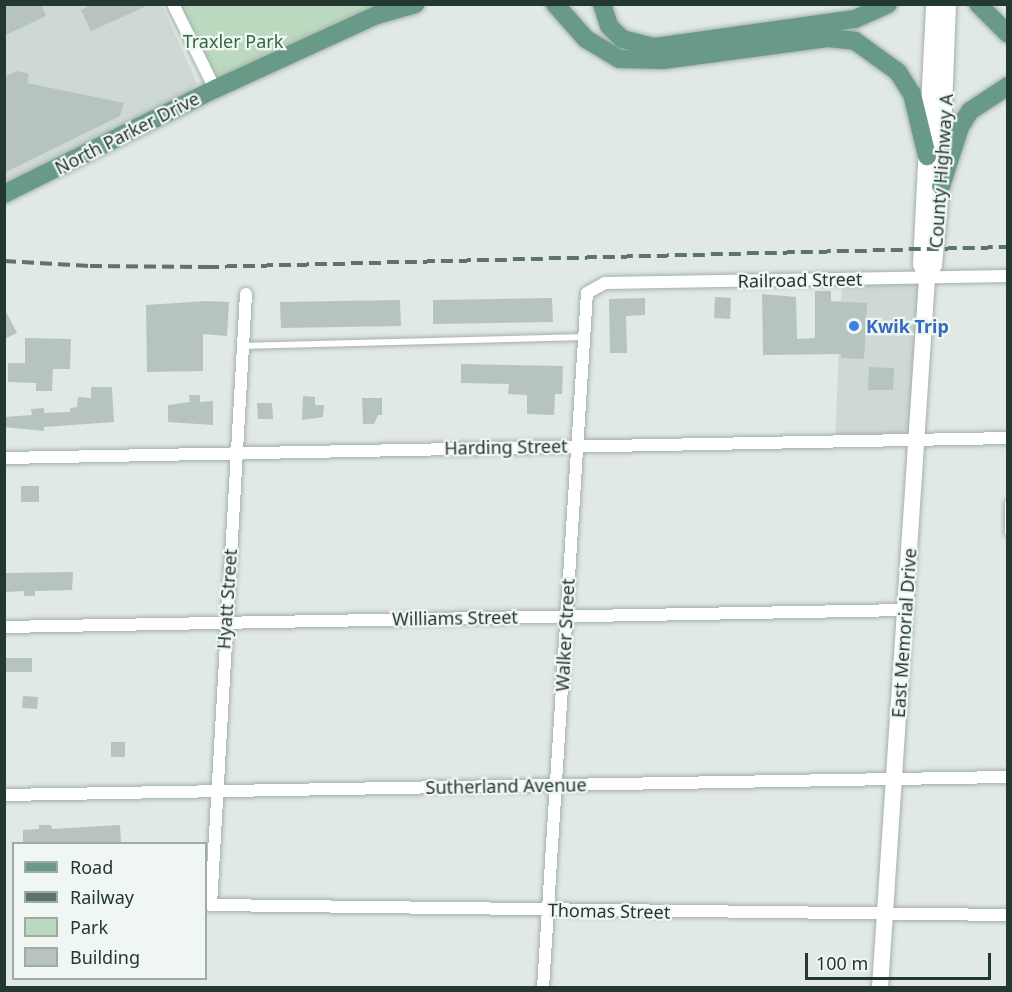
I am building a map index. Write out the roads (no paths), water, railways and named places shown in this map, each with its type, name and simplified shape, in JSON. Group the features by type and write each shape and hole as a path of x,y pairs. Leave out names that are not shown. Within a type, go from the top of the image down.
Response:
{"main road":[{"name":"North Parker Drive","path":"250,73 389,4"},
{"name":"North Parker Drive","path":"4,194 215,89 377,15 416,4"},
{"path":"555,4 604,53 638,61 828,38 855,40 898,72 912,94 927,156"},
{"path":"568,4 575,26"},
{"path":"602,4 609,26 622,39 655,47 855,19 888,4"},
{"name":"County Highway A","path":"927,278 921,264 934,4"},
{"name":"County Highway A","path":"927,278 934,265 941,186 948,4"},
{"path":"978,4 1008,34"},
{"path":"941,186 960,127 970,111 1008,86"},
{"name":"East Memorial Drive","path":"880,987 927,278"}],"street":[{"path":"173,4 215,89"},
{"name":"Railroad Street","path":"594,286 1008,276"},
{"name":"Walker Street","path":"543,987 585,296 594,286"},
{"name":"Hyatt Street","path":"211,905 246,294"},
{"name":"Harding Street","path":"4,458 1008,438"},
{"name":"Williams Street","path":"4,627 226,621 906,610"},
{"name":"Sutherland Avenue","path":"4,795 1008,777"},
{"name":"Thomas Street","path":"211,905 1008,915"}],"lane":[{"path":"243,346 582,338"},
{"path":"1008,503 1008,533"}],"railway":[{"path":"4,261 90,266 207,267 1008,247"}],"place":[{"name":"Kwik Trip","path":"854,326"}],"park label":[{"name":"Traxler Park","path":"233,41"}]}
